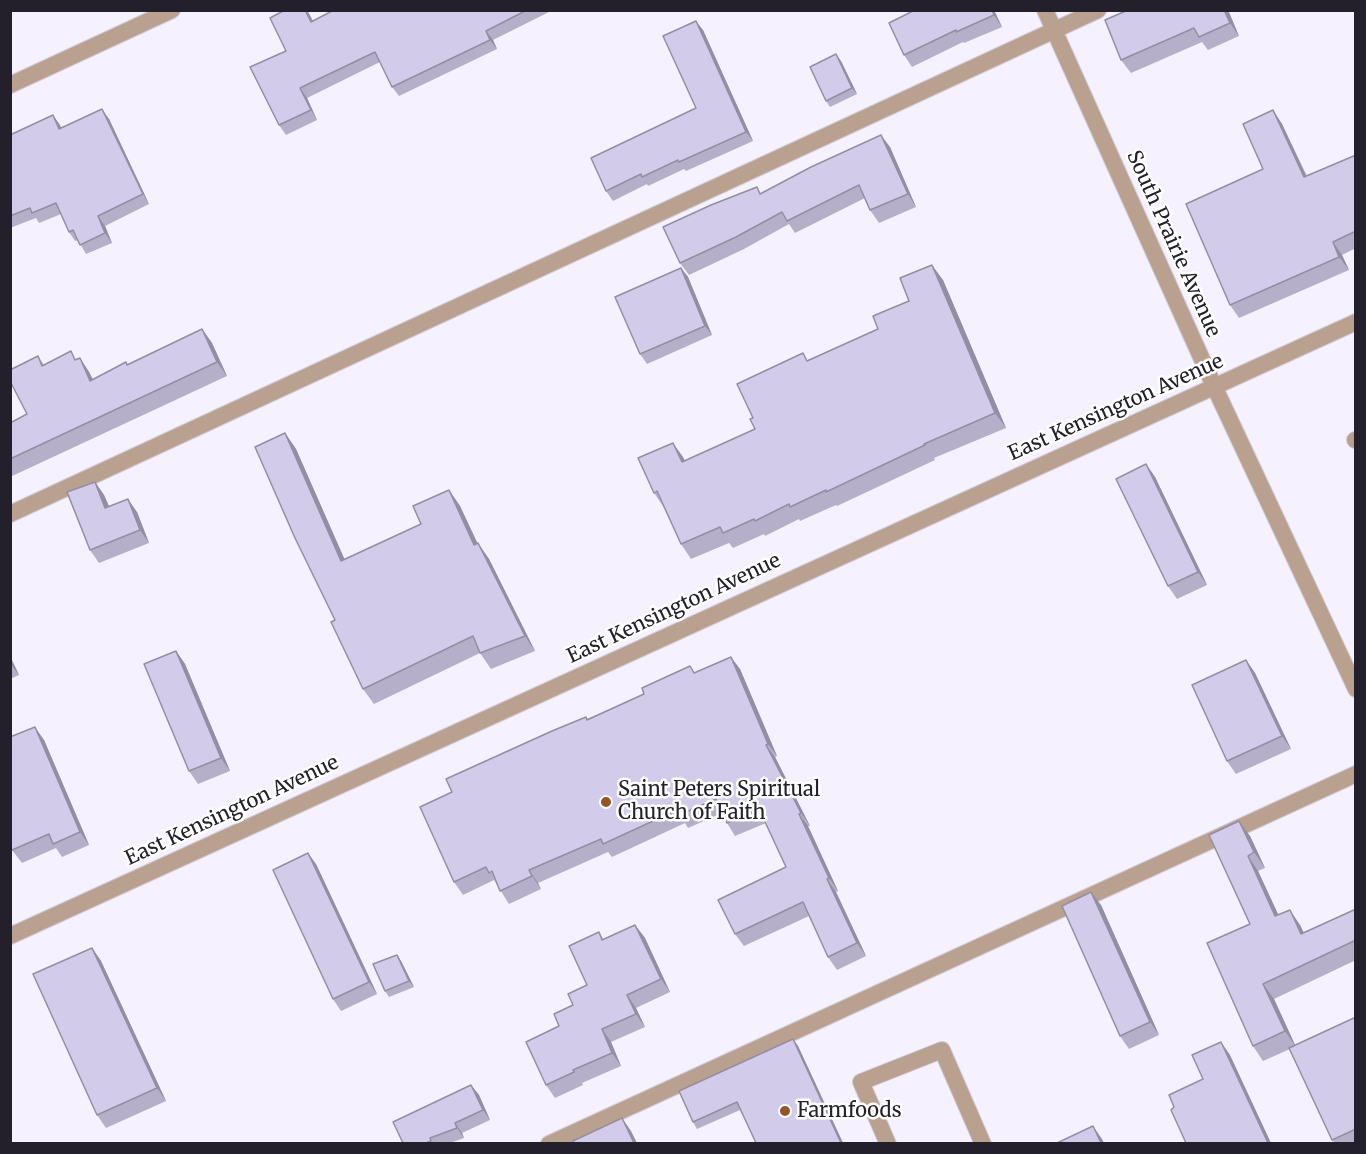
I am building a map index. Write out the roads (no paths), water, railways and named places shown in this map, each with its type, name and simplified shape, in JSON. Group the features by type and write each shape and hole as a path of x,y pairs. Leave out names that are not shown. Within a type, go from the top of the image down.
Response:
{"street":[{"path":"10,85 172,10"},
{"name":"South Prairie Avenue","path":"1045,10 1214,386 1356,689"},
{"path":"10,514 1098,10"},
{"name":"East Kensington Avenue","path":"10,936 1356,322"},
{"path":"549,1143 1356,774"},
{"path":"888,1143 861,1082 942,1050 983,1143"}],"place":[{"name":"Saint Peters Spiritual Church of Faith","path":"606,802"},
{"name":"Farmfoods","path":"785,1111"}]}
